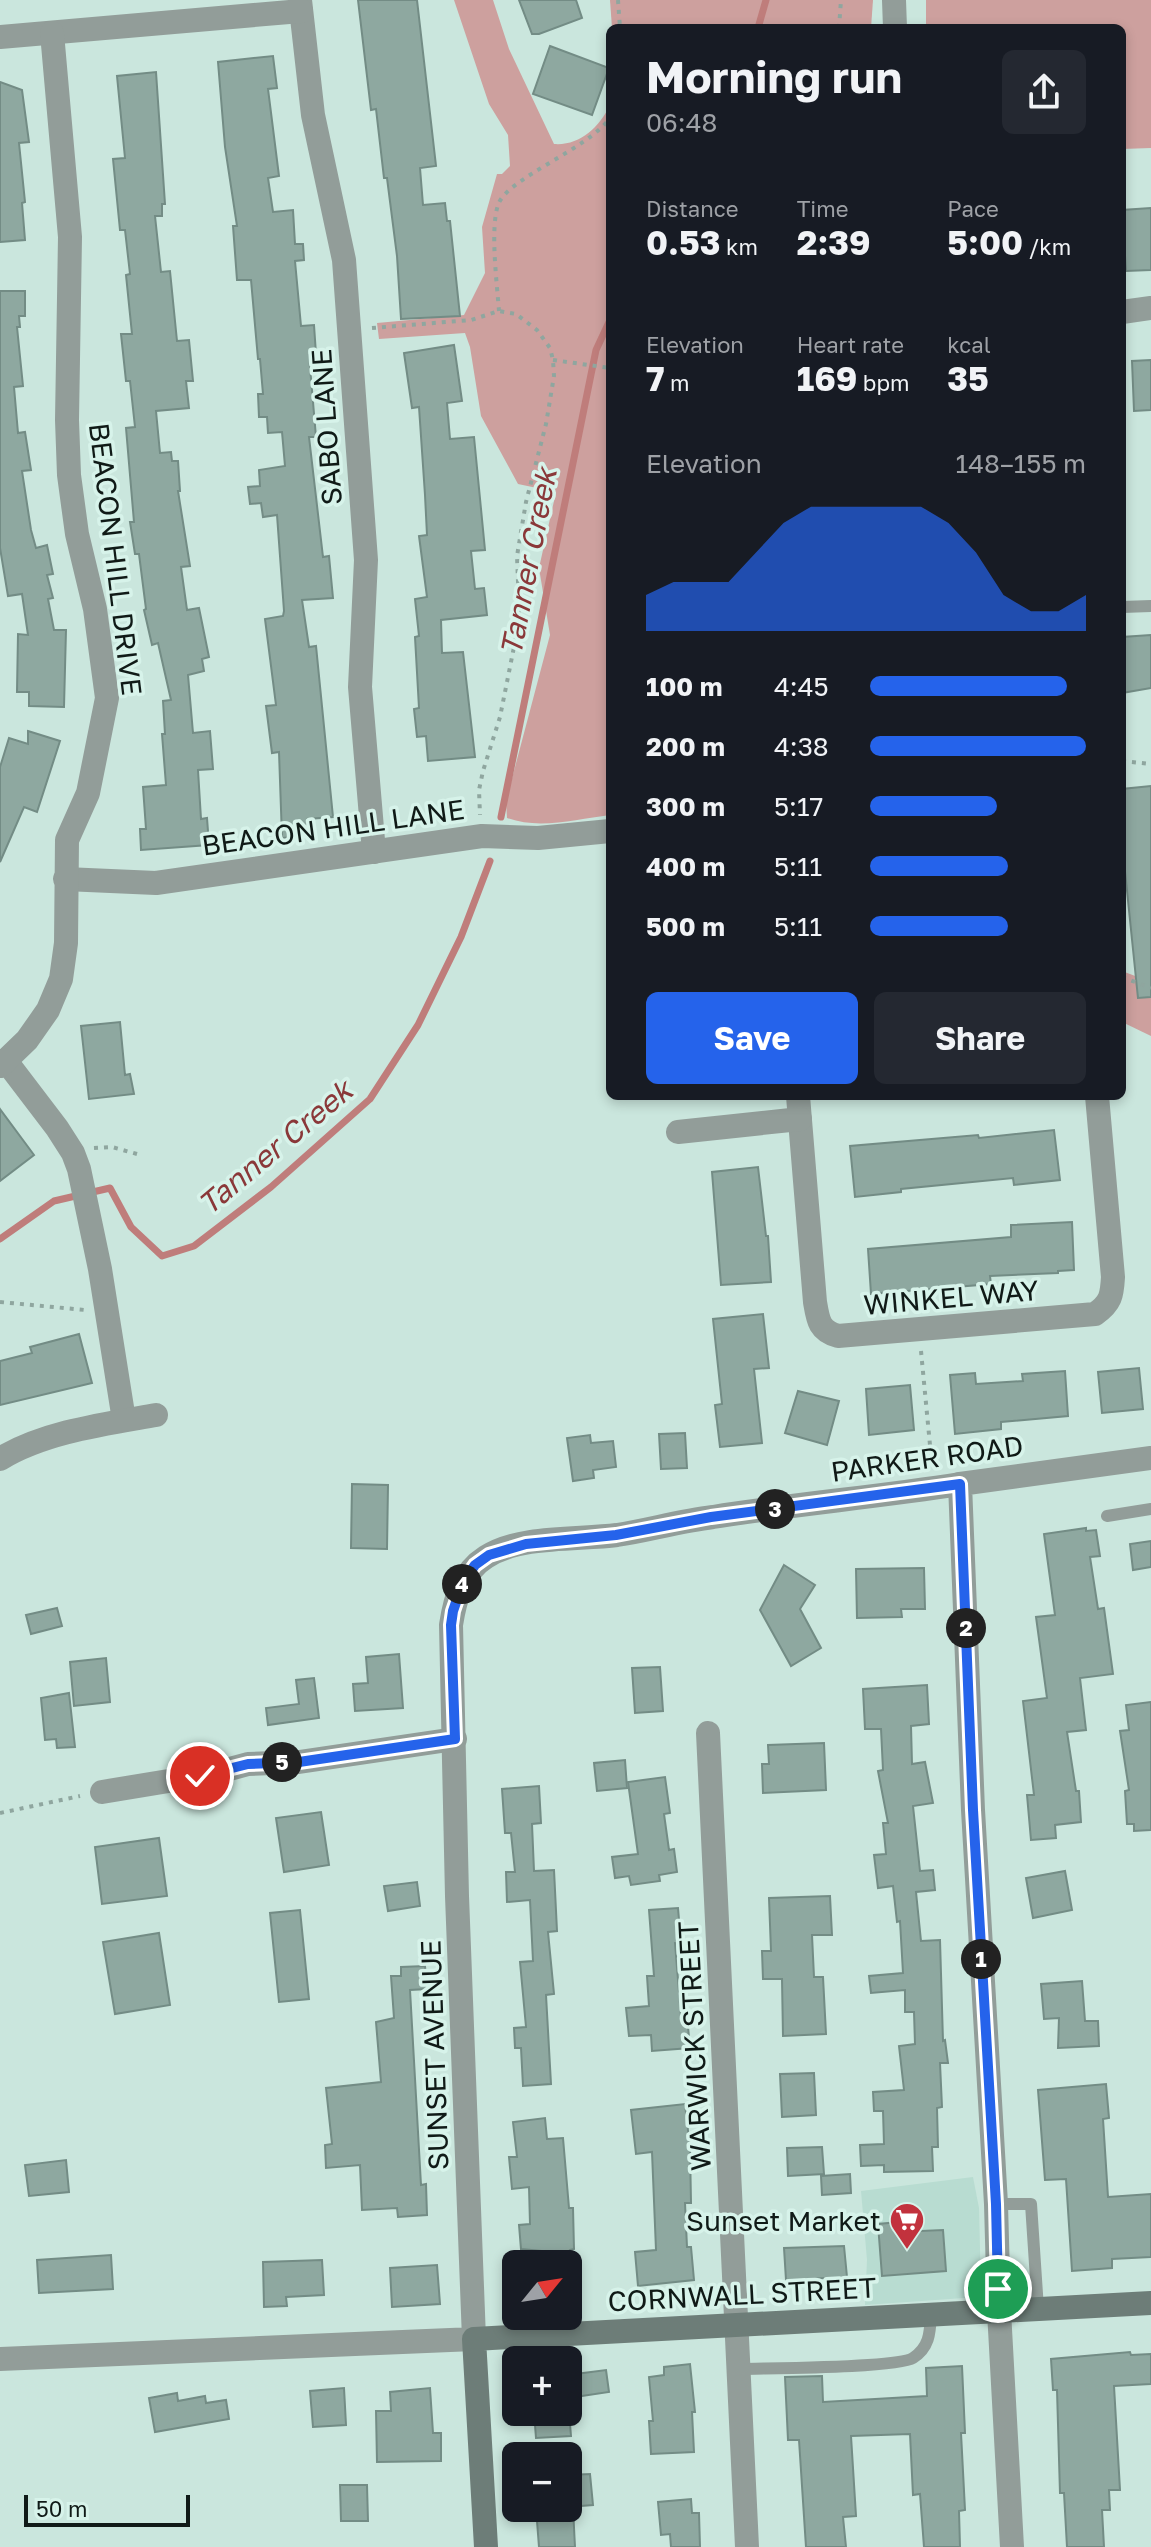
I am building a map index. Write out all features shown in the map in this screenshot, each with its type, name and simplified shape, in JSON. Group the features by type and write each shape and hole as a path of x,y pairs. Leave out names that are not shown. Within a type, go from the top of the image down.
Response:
{"main road":[{"name":"CORNWALL STREET","path":"474,2339 1151,2303"},
{"name":"SUNSET AVENUE","path":"474,2339 486,2547"}],"street":[{"path":"894,0 895,24"},
{"path":"0,37 301,6"},
{"name":"SABO LANE","path":"301,6 313,115 344,260 366,560 360,687 374,852"},
{"name":"BEACON HILL DRIVE","path":"3,1063 27,1040 48,1010 61,979 66,943 67,840 88,793 107,698 95,609 77,534 69,475 70,237 52,33"},
{"path":"1126,311 1151,308"},
{"name":"BEACON HILL LANE","path":"65,879 156,883 482,836 538,838 606,831"},
{"path":"3,1063 57,1128 73,1153 83,1160 124,1420"},
{"name":"WINKEL WAY","path":"799,1108 817,1317 826,1333 838,1336 1095,1314 1107,1306 1112,1296 1113,1277 1097,1100"},
{"path":"678,1132 799,1108"},
{"path":"0,1459 34,1444 124,1420 156,1415"},
{"name":"PARKER ROAD","path":"475,1565 489,1555 518,1545 616,1535 711,1517 1151,1458"},
{"path":"960,1484 977,1894 1012,2547"},
{"name":"SUNSET AVENUE","path":"474,2339 457,1896 451,1625 459,1591 475,1565"},
{"name":"WARWICK STREET","path":"708,1733 747,2547"},
{"path":"102,1792 211,1774 248,1764 299,1762 455,1739"},
{"name":"CORNWALL STREET","path":"0,2359 474,2339"}],"lane":[{"path":"1126,607 1151,606"},
{"path":"1107,1516 1151,1509"},
{"path":"996,2204 1031,2204 1038,2309"},
{"path":"740,2369 868,2364 912,2359 929,2342 931,2314"}],"path":[{"path":"618,0 620,24"},
{"path":"839,24 841,0"},
{"path":"499,311 495,219 501,198 520,182 588,141 606,122"},
{"path":"349,329 471,320 499,311 516,314 537,330 550,348 554,376 517,556 519,607 515,642 500,717 479,790 482,836"},
{"path":"553,360 606,368"},
{"path":"1126,761 1151,764"},
{"path":"1126,979 1151,988"},
{"path":"83,1160 112,1147 137,1154"},
{"path":"0,1302 90,1310"},
{"path":"922,1357 932,1458"},
{"path":"0,1813 102,1792"}],"shaded area":[{"path":"454,0 493,0 509,49 554,144 580,139 594,128 606,111 606,816 571,821 532,823 507,818 506,801 550,635 539,568 556,492 518,484 481,416 465,333 379,339 377,323 464,315 485,273 482,227 497,174 502,174 510,166 508,135 489,104"},
{"path":"610,0 873,0 871,24 612,24"},
{"path":"926,0 1151,0 1151,148 1126,149 1126,24 926,24"},
{"path":"1126,973 1151,982 1151,1036 1126,1024"},
{"path":"973,2177 979,2208 981,2289 978,2297 865,2305 867,2260 861,2191"}],"building":[{"path":"358,0 417,0 436,166 420,168 423,205 445,203 447,221 450,221 460,316 401,319 387,178 384,178 376,109 371,110"},
{"path":"519,0 576,0 582,18 532,34"},
{"path":"550,46 606,67 606,76 592,115 533,94"},
{"path":"273,56 277,88 268,89 279,176 268,178 273,212 293,210 295,244 303,244 304,260 295,261 301,326 314,325 316,354 309,355 316,437 309,437 323,557 329,556 333,598 302,600 309,647 316,646 333,817 307,819 308,836 282,838 279,752 272,753 266,706 276,705 265,619 283,616 284,611 277,515 263,517 261,503 250,504 248,487 260,486 259,470 285,466 282,432 268,433 267,417 259,417 258,394 263,394 251,280 237,280 233,226 237,226 225,147 218,62"},
{"path":"156,72 165,204 162,204 162,216 155,216 161,272 170,271 177,341 189,340 193,381 186,381 189,408 156,411 160,453 171,452 172,461 178,461 178,491 190,566 181,567 187,610 199,608 209,657 202,659 204,671 188,675 193,733 210,731 213,769 198,770 201,819 207,818 209,845 141,850 140,829 146,829 143,787 166,785 163,701 171,700 158,643 152,645 144,610 139,554 135,554 130,522 134,522 126,428 135,427 121,334 132,334 126,275 130,274 125,230 120,230 113,159 125,158 117,76"},
{"path":"0,82 22,90 29,142 19,143 25,240 0,242"},
{"path":"1151,208 1151,270 1126,271 1126,210"},
{"path":"0,291 25,291 25,316 19,316 20,327 17,327 23,386 14,387 18,433 25,432 31,470 22,471 31,530 36,548 47,545 53,574 47,575 53,598 48,599 54,630 66,630 64,707 29,706 29,692 17,692 18,634 28,635 22,594 8,596 0,548"},
{"path":"454,345 462,401 447,403 450,439 474,437 485,550 471,551 475,589 484,588 487,615 441,620 442,653 463,652 475,757 428,761 426,736 417,737 414,709 419,708 415,637 419,636 415,599 427,597 419,536 427,535 425,495 419,407 412,408 404,353"},
{"path":"1151,360 1151,410 1134,411 1132,361"},
{"path":"1151,635 1151,688 1126,692 1126,637"},
{"path":"28,731 60,741 37,812 24,807 0,862 0,767 9,738 28,744"},
{"path":"1151,786 1151,997 1138,998 1126,881 1126,789"},
{"path":"120,1022 125,1075 130,1074 134,1094 89,1099 81,1026"},
{"path":"0,1109 34,1155 0,1181"},
{"path":"1054,1130 1060,1180 1014,1185 1013,1178 901,1189 901,1192 855,1197 850,1146"},
{"path":"758,1167 771,1282 721,1285 712,1172"},
{"path":"1072,1222 1074,1270 990,1276 991,1284 871,1294 868,1249 1011,1237 1011,1225"},
{"path":"763,1314 769,1368 754,1369 762,1443 720,1447 715,1405 722,1404 713,1319"},
{"path":"79,1334 92,1383 0,1405 0,1361 32,1353 30,1347"},
{"path":"1139,1368 1143,1409 1102,1413 1098,1372"},
{"path":"1065,1371 1068,1416 1001,1422 1001,1429 955,1434 950,1375 975,1373 976,1384 1023,1381 1022,1374"},
{"path":"910,1385 914,1430 869,1435 866,1389"},
{"path":"798,1391 839,1401 827,1445 785,1433"},
{"path":"685,1433 687,1468 661,1469 659,1434"},
{"path":"590,1435 591,1443 613,1441 616,1467 593,1470 594,1478 573,1481 567,1438"},
{"path":"352,1484 388,1485 387,1549 351,1548"},
{"path":"1086,1528 1086,1531 1096,1530 1100,1556 1090,1557 1098,1609 1104,1608 1113,1674 1080,1678 1086,1730 1067,1732 1076,1791 1079,1791 1081,1822 1055,1825 1056,1838 1031,1840 1027,1795 1034,1795 1023,1701 1047,1698 1036,1617 1055,1615 1044,1534"},
{"path":"1151,1541 1151,1567 1133,1570 1130,1544"},
{"path":"784,1565 815,1585 800,1609 821,1648 791,1666 760,1610"},
{"path":"924,1568 925,1609 901,1609 902,1617 857,1618 856,1569"},
{"path":"57,1608 62,1626 31,1634 26,1615"},
{"path":"399,1654 403,1708 355,1711 353,1684 368,1683 366,1657"},
{"path":"106,1658 110,1702 74,1706 70,1662"},
{"path":"660,1667 663,1711 635,1713 632,1668"},
{"path":"314,1678 319,1718 268,1725 266,1708 299,1704 296,1680"},
{"path":"927,1685 929,1724 911,1726 912,1764 925,1762 933,1803 913,1806 920,1871 933,1870 935,1890 916,1892 921,1941 940,1940 943,2041 948,2063 940,2063 942,2107 937,2108 938,2147 932,2147 933,2171 884,2172 884,2165 861,2166 860,2145 884,2144 883,2111 874,2111 873,2092 904,2090 899,2046 915,2044 914,2012 905,2012 905,1990 871,1993 869,1976 903,1973 900,1921 897,1922 893,1886 878,1888 874,1855 886,1854 883,1823 888,1823 878,1771 883,1770 881,1729 865,1729 863,1689"},
{"path":"69,1693 75,1747 57,1748 56,1739 45,1740 41,1698"},
{"path":"1151,1702 1151,1830 1134,1831 1134,1824 1127,1824 1125,1791 1129,1790 1120,1731 1129,1730 1126,1705"},
{"path":"824,1743 826,1790 763,1793 762,1764 769,1764 768,1745"},
{"path":"625,1760 627,1788 597,1791 594,1763"},
{"path":"665,1777 670,1813 664,1814 669,1850 674,1849 677,1872 659,1875 660,1881 631,1885 629,1876 615,1878 612,1857 638,1854 628,1782"},
{"path":"539,1786 541,1823 532,1824 534,1871 554,1870 557,1931 548,1932 554,1994 546,1995 551,2084 523,2086 521,2048 515,2048 514,2028 526,2027 520,1962 533,1961 530,1900 507,1902 506,1872 515,1872 511,1833 505,1833 502,1789"},
{"path":"321,1812 329,1865 284,1872 276,1818"},
{"path":"159,1838 167,1896 102,1904 95,1847"},
{"path":"1065,1871 1072,1910 1033,1918 1026,1878"},
{"path":"417,1882 420,1906 388,1911 384,1886"},
{"path":"830,1896 832,1935 812,1935 814,1977 823,1977 826,2034 783,2036 782,1979 763,1979 762,1951 771,1951 769,1898"},
{"path":"678,1908 681,1943 675,1943 681,2016 687,2016 690,2048 652,2051 651,2035 629,2036 626,2008 649,2006 647,1976 654,1976 649,1910"},
{"path":"300,1910 309,1999 279,2002 270,1913"},
{"path":"159,1933 170,2005 115,2014 103,1942"},
{"path":"425,1966 427,1989 410,1990 421,2185 426,2184 427,2215 398,2217 397,2208 362,2210 360,2165 326,2168 325,2145 332,2144 326,2088 381,2082 376,2022 394,2018 391,1976 401,1976 401,1967"},
{"path":"1082,1981 1085,2021 1098,2021 1099,2046 1058,2048 1059,2018 1044,2019 1041,1984"},
{"path":"814,2073 816,2115 782,2117 780,2074"},
{"path":"1106,2084 1109,2118 1103,2119 1108,2197 1151,2194 1151,2257 1112,2259 1112,2268 1072,2271 1066,2179 1045,2180 1038,2090"},
{"path":"685,2104 691,2203 685,2203 687,2247 691,2247 694,2280 638,2286 635,2252 656,2250 652,2152 636,2154 631,2110"},
{"path":"545,2118 547,2139 563,2138 569,2208 573,2208 574,2249 521,2249 519,2225 530,2224 529,2187 512,2189 509,2157 517,2157 513,2122"},
{"path":"822,2147 824,2174 788,2176 787,2148"},
{"path":"66,2160 69,2192 29,2196 25,2165"},
{"path":"850,2174 851,2193 822,2195 821,2176"},
{"path":"920,2220 921,2231 943,2230 946,2271 882,2276 878,2224"},
{"path":"844,2246 847,2277 786,2280 784,2248"},
{"path":"111,2255 113,2289 39,2293 37,2260"},
{"path":"322,2260 324,2295 286,2297 287,2306 264,2307 263,2262"},
{"path":"437,2265 440,2304 392,2307 390,2268"},
{"path":"1130,2352 1131,2355 1151,2354 1151,2384 1114,2386 1120,2490 1109,2490 1110,2510 1102,2510 1104,2547 1067,2547 1064,2493 1060,2493 1057,2390 1053,2390 1051,2359"},
{"path":"690,2364 695,2412 692,2412 694,2452 651,2454 649,2421 653,2421 649,2377 664,2375 664,2367"},
{"path":"962,2366 965,2510 959,2511 960,2547 924,2547 920,2494 913,2495 910,2434 851,2436 856,2516 843,2517 846,2547 806,2547 799,2440 788,2440 785,2377 822,2376 823,2402 927,2396 926,2368"},
{"path":"606,2370 609,2392 582,2396 582,2373"},
{"path":"344,2388 346,2425 313,2427 310,2391"},
{"path":"430,2388 433,2433 441,2433 441,2461 377,2462 376,2411 391,2411 390,2392"},
{"path":"177,2393 178,2401 205,2396 206,2403 226,2400 229,2419 155,2432 149,2398"},
{"path":"535,2426 570,2426 571,2436 536,2438"},
{"path":"582,2474 590,2474 593,2505 582,2506"},
{"path":"340,2485 367,2485 368,2521 341,2521"},
{"path":"691,2499 692,2513 699,2513 700,2547 671,2547 670,2534 661,2535 658,2502"},
{"path":"537,2522 574,2522 575,2547 539,2547"}],"waterway":[{"name":"Tanner Creek","path":"759,24 766,0"},
{"name":"Tanner Creek","path":"501,817 596,350 606,329"},
{"name":"Tanner Creek","path":"0,1239 54,1201 110,1188 131,1227 162,1256 194,1246 271,1187 370,1099 418,1025 461,937 490,861"}],"place":[{"name":"Sunset Market","path":"907,2251"}],"route":[{"path":"200,1776 248,1764 299,1762 455,1739 451,1625 455,1600 475,1565 499,1550 526,1544 616,1535 711,1517 960,1484 998,2289"}]}
